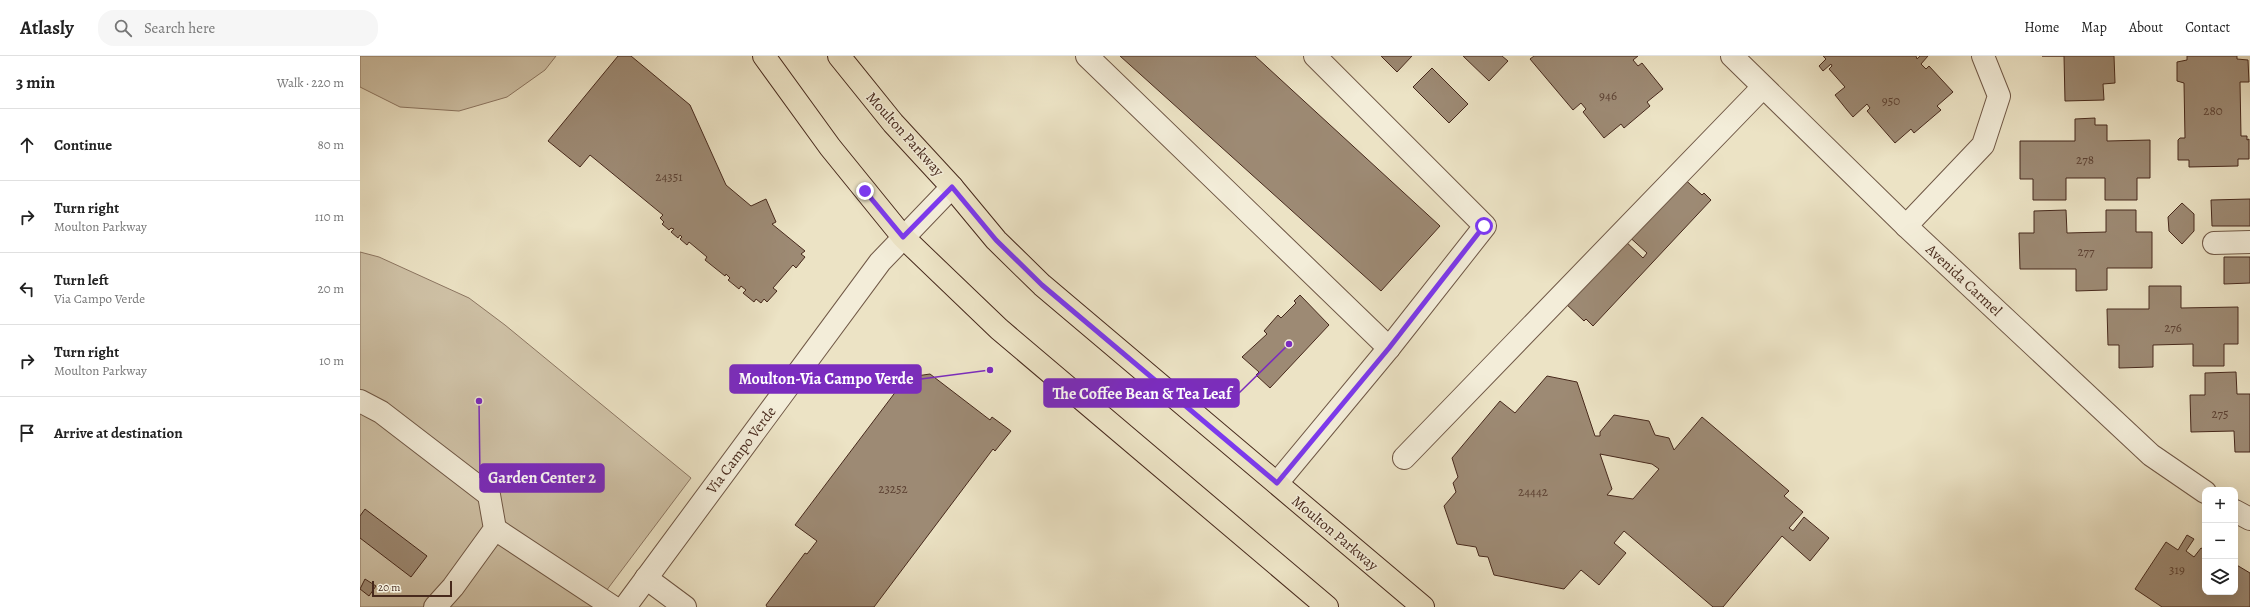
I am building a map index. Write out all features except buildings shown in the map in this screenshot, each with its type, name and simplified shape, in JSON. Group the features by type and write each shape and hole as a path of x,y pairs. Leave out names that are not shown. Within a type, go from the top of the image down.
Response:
{"main road":[{"path":"764,56 830,147 903,237 999,329 1327,607"},
{"name":"Moulton Parkway","path":"839,56 893,123 952,187 996,240 1042,285 1423,607"}],"street":[{"path":"1087,56 1389,348"},
{"path":"1277,483 1389,348 1484,226 1315,56"},
{"name":"Avenida Carmel","path":"1732,56 1906,226 2151,455 2202,490"},
{"path":"1906,226 1983,145 1999,96 1983,56"},
{"path":"1404,458 1763,87"},
{"name":"Via Campo Verde","path":"625,607 880,262 952,187"},
{"path":"2214,243 2250,242"},
{"path":"360,400 381,412 489,495 495,529 453,587 435,607"},
{"path":"2238,513 2250,519"},
{"path":"495,529 613,607"},
{"path":"646,578 685,607"}],"shaded area":[{"path":"360,56 556,56 545,70 507,97 459,111 400,107 360,87"},
{"path":"360,252 379,257 469,298 505,325 691,478 594,607 360,607"}],"place":[{"name":"The Coffee Bean & Tea Leaf","path":"1289,344"},
{"name":"Moulton-Via Campo Verde","path":"990,370"},
{"name":"Garden Center 2","path":"479,401"}],"route":[{"path":"865,191 903,237 952,187 996,240 1042,285 1088,322 1277,483 1389,348 1484,226"}]}
